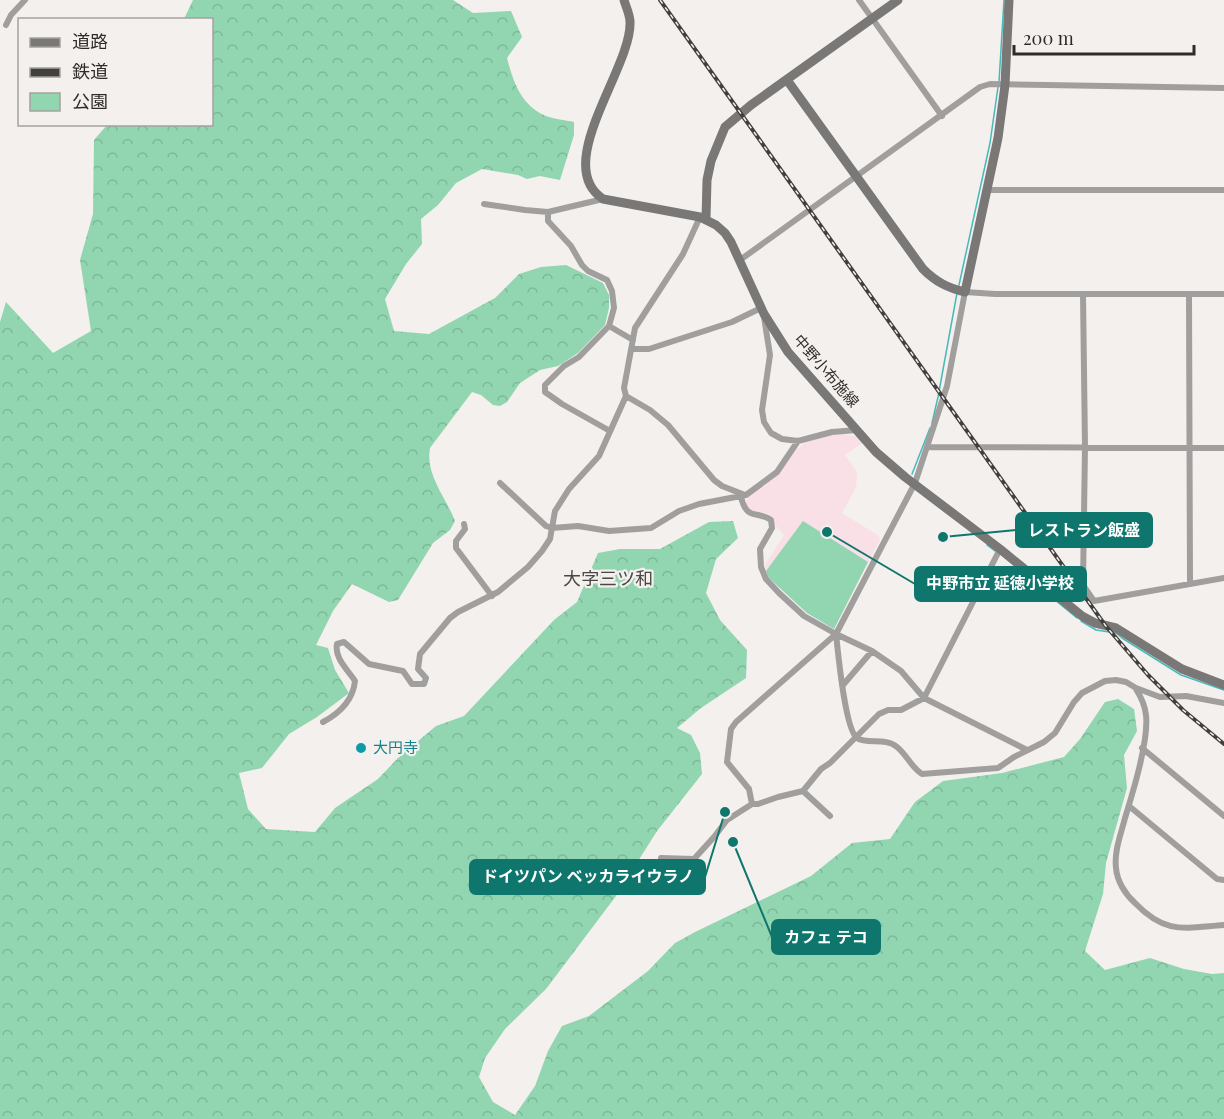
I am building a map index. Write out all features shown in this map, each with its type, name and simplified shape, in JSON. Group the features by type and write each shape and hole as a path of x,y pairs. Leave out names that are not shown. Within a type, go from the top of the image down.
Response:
{"main road":[{"path":"624,0 630,22 629,34 624,53 589,138 586,156 590,187 603,199 703,218 711,161 724,126 898,0"},
{"path":"787,80 923,270 936,281 965,292 998,138 1005,85 1009,0"},
{"name":"中野小布施線","path":"703,218 725,233 763,311 788,352 876,452 1082,616 1095,623 1116,628 1182,669 1224,685"}],"street":[{"path":"6,25 25,0"},
{"path":"859,0 942,116"},
{"path":"740,260 980,87 990,84 1224,88"},
{"path":"986,190 1224,190"},
{"path":"484,204 548,212 603,199"},
{"path":"548,212 548,220 571,246 588,272 607,280 612,291 614,308 609,326 579,357 564,366 545,385 545,392 610,431"},
{"path":"323,722 342,709 354,691 355,681 338,656 337,644 344,642 369,663 403,671 412,684 424,684 426,678 418,669 420,654 458,612 492,596 528,567 543,551 549,539 555,511 561,500 599,456 626,396 624,388 635,328 683,254 703,218"},
{"path":"752,804 749,789 727,762 731,729 735,722 836,634 915,483 947,386 965,292 1224,294"},
{"path":"1083,294 1085,447 1083,585 1094,601 1224,578"},
{"path":"1189,294 1190,584"},
{"path":"632,349 649,349 763,311 770,355 762,410 764,422 771,432 782,439 798,441 832,432 857,430"},
{"path":"609,326 633,340"},
{"path":"626,396 668,424 714,480 743,496"},
{"path":"500,483 546,526 552,528 578,526 609,531 651,528 699,504 743,496 777,472 798,441"},
{"path":"928,447 1224,448"},
{"path":"743,496 743,508 747,512 754,516 764,515 771,520 772,528 760,549 761,567 766,579 804,616 872,651 901,671 924,698 1027,750"},
{"path":"464,524 465,529 456,541 456,548 492,596"},
{"path":"661,858 694,860 727,820 752,804 803,791 821,769 830,763 879,714 888,710 901,710 924,698 1000,549"},
{"path":"836,634 848,714 855,737 860,740 887,741 897,747 914,769 922,774 998,768 1044,742 1055,733 1082,693 1095,685 1116,680 1160,697 1186,696 1224,703"},
{"path":"843,685 872,651"},
{"path":"1136,688 1144,702 1146,717 1142,748 1115,857 1119,880 1130,898 1150,917 1164,925 1182,928 1224,925"},
{"path":"1142,748 1224,816"},
{"path":"803,791 830,816"},
{"path":"1129,806 1217,879 1224,880"}],"shaded area":[{"path":"836,433 859,437 864,442 845,455 857,472 856,487 842,513 879,536 880,540 834,629 807,613 769,578 765,565 784,535 769,514 751,510 746,504 748,497 779,473 797,449 805,443"}],"green space":[{"path":"193,0 453,0 473,13 511,11 522,37 507,58 519,92 537,112 574,122 574,135 560,180 540,176 527,179 518,175 482,169 456,183 438,205 421,219 422,244 406,264 385,299 394,331 429,334 495,298 519,274 541,267 566,265 603,283 609,295 605,325 578,353 558,366 540,370 520,383 507,402 500,406 493,405 481,395 472,392 430,448 429,458 433,477 455,521 450,530 433,543 398,600 389,602 352,584 333,611 316,645 328,648 335,670 349,693 289,734 262,768 239,773 248,809 266,829 315,832 335,808 378,779 398,758 436,726 464,716 554,620 577,602 598,553 620,549 660,549 709,522 733,521 738,538 716,559 706,593 720,620 747,650 746,678 701,708 677,728 691,735 700,753 702,774 657,831 616,896 546,989 505,1029 485,1058 479,1077 493,1102 515,1115 535,1086 548,1051 562,1026 589,1016 648,971 675,943 811,876 852,843 890,839 915,802 943,781 1002,773 1064,757 1080,739 1105,702 1118,699 1134,709 1137,731 1124,755 1127,788 1106,863 1103,894 1085,951 1105,970 1150,958 1184,969 1212,974 1224,973 1224,1119 0,1119 0,322 6,302 53,353 91,331 80,260 93,214 94,140 106,126 213,126 213,18 184,18"},
{"path":"803,521 868,562 834,629 807,613 769,578 766,571"}],"waterway":[{"path":"999,82 1004,0"},
{"path":"959,285 990,143 998,87"},
{"path":"932,423 957,293"},
{"path":"912,474 930,428"},
{"path":"987,545 995,551"},
{"path":"1016,568 1077,618"},
{"path":"1081,621 1096,630 1116,633 1181,675 1224,690"}],"railway":[{"path":"660,0 1105,625 1148,675 1183,710 1224,744"}],"place":[{"name":"中野市立 延徳小学校","path":"827,532"},
{"name":"レストラン飯盛","path":"943,537"},
{"name":"大円寺","path":"361,748"},
{"name":"ドイツパン ベッカライウラノ","path":"725,812"},
{"name":"カフェ テコ","path":"733,842"}],"district":[{"name":"大字三ツ和","path":"608,579"}]}
